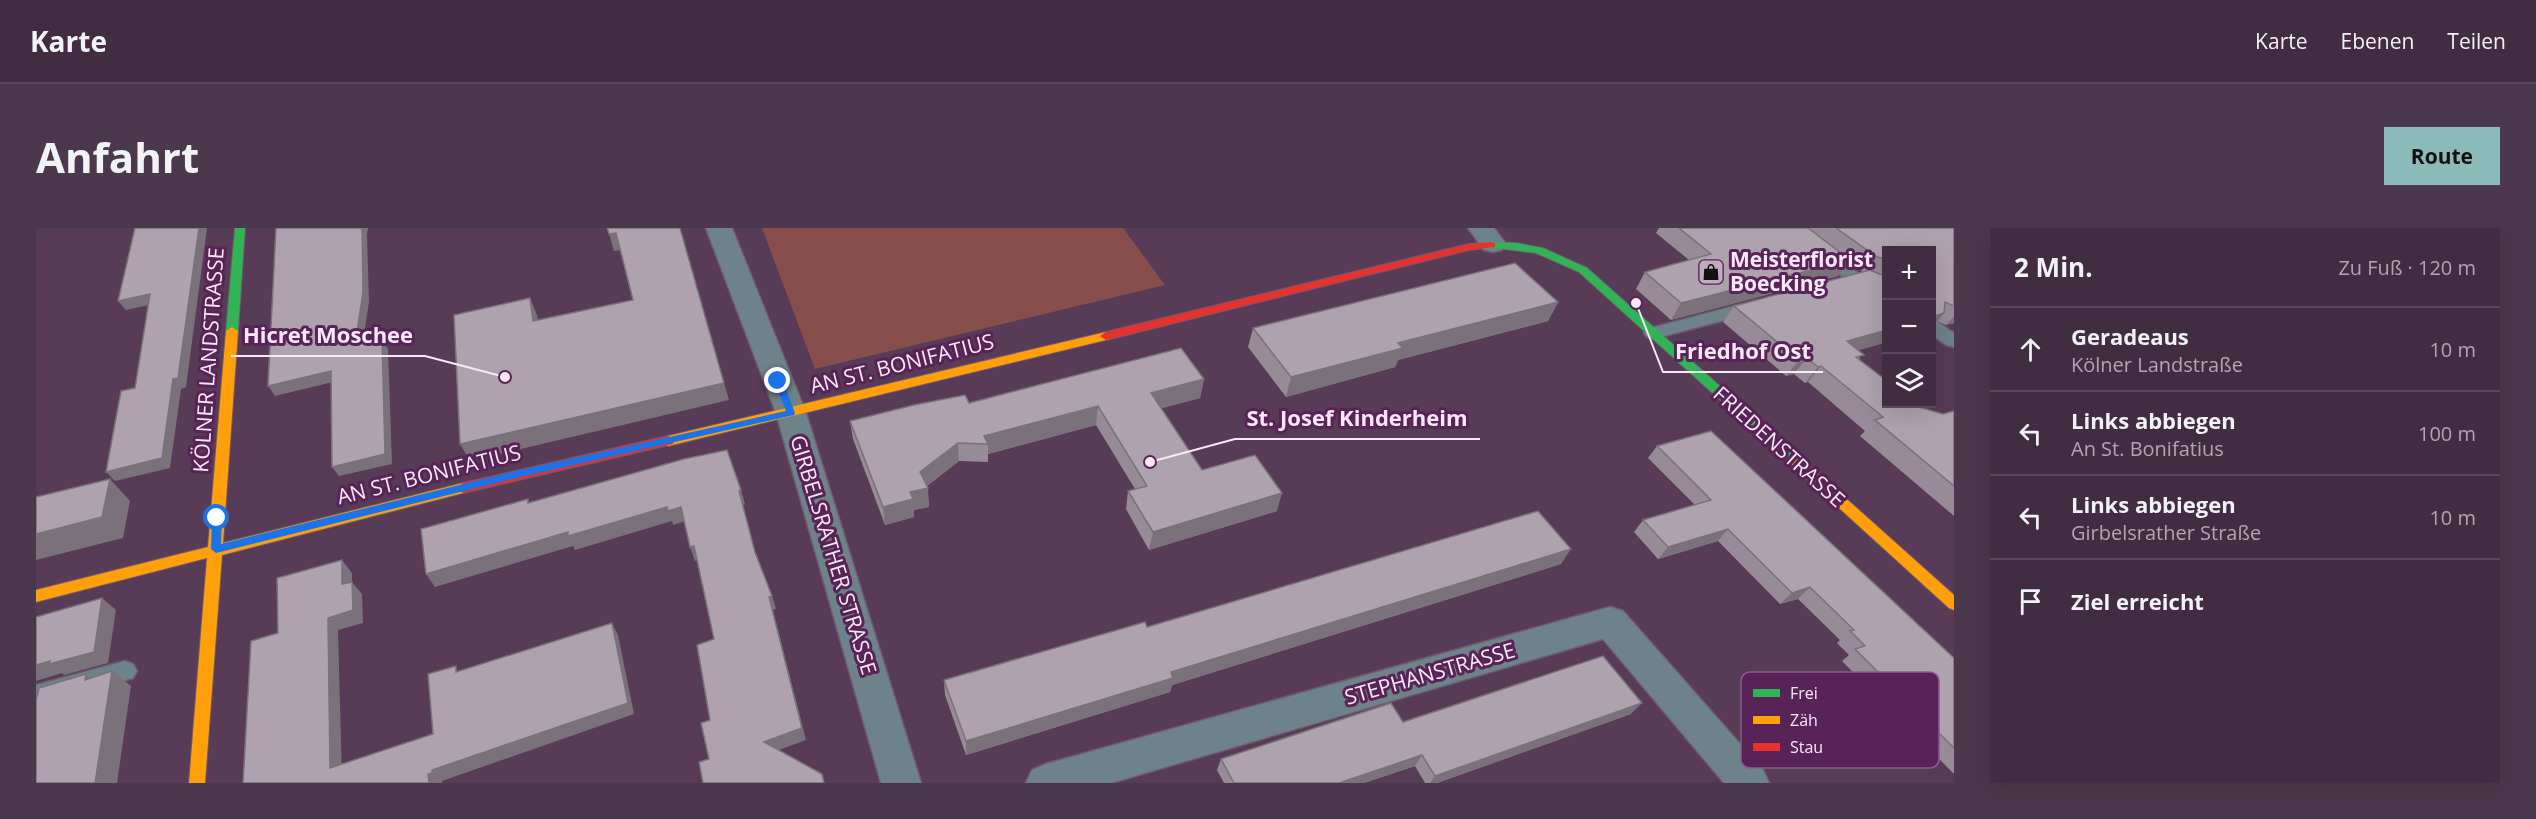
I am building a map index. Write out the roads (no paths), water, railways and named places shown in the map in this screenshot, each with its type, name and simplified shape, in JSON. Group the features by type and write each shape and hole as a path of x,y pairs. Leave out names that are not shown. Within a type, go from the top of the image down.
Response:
{"street":[{"name":"KÖLNER LANDSTRASSE","path":"197,783 240,228"},
{"name":"GIRBELSRATHER STRASSE","path":"719,228 791,413 901,783"},
{"name":"AN ST. BONIFATIUS","path":"36,596 516,475 791,413 1469,247 1487,236"},
{"name":"FRIEDENSTRASSE","path":"1487,236 1561,256 1583,270 1954,604"},
{"name":"STEPHANSTRASSE","path":"1046,783 1610,622 1749,783"}],"lane":[{"path":"1787,228 1865,281 1834,285"},
{"path":"1653,333 1778,300"},
{"path":"1936,329 1952,340"},
{"path":"36,696 125,671"}],"place":[{"name":"Meisterflorist Boecking","path":"1711,272"},
{"name":"Friedhof Ost","path":"1636,303"},
{"name":"Hicret Moschee","path":"505,377"},
{"name":"St. Josef Kinderheim","path":"1150,462"}]}
